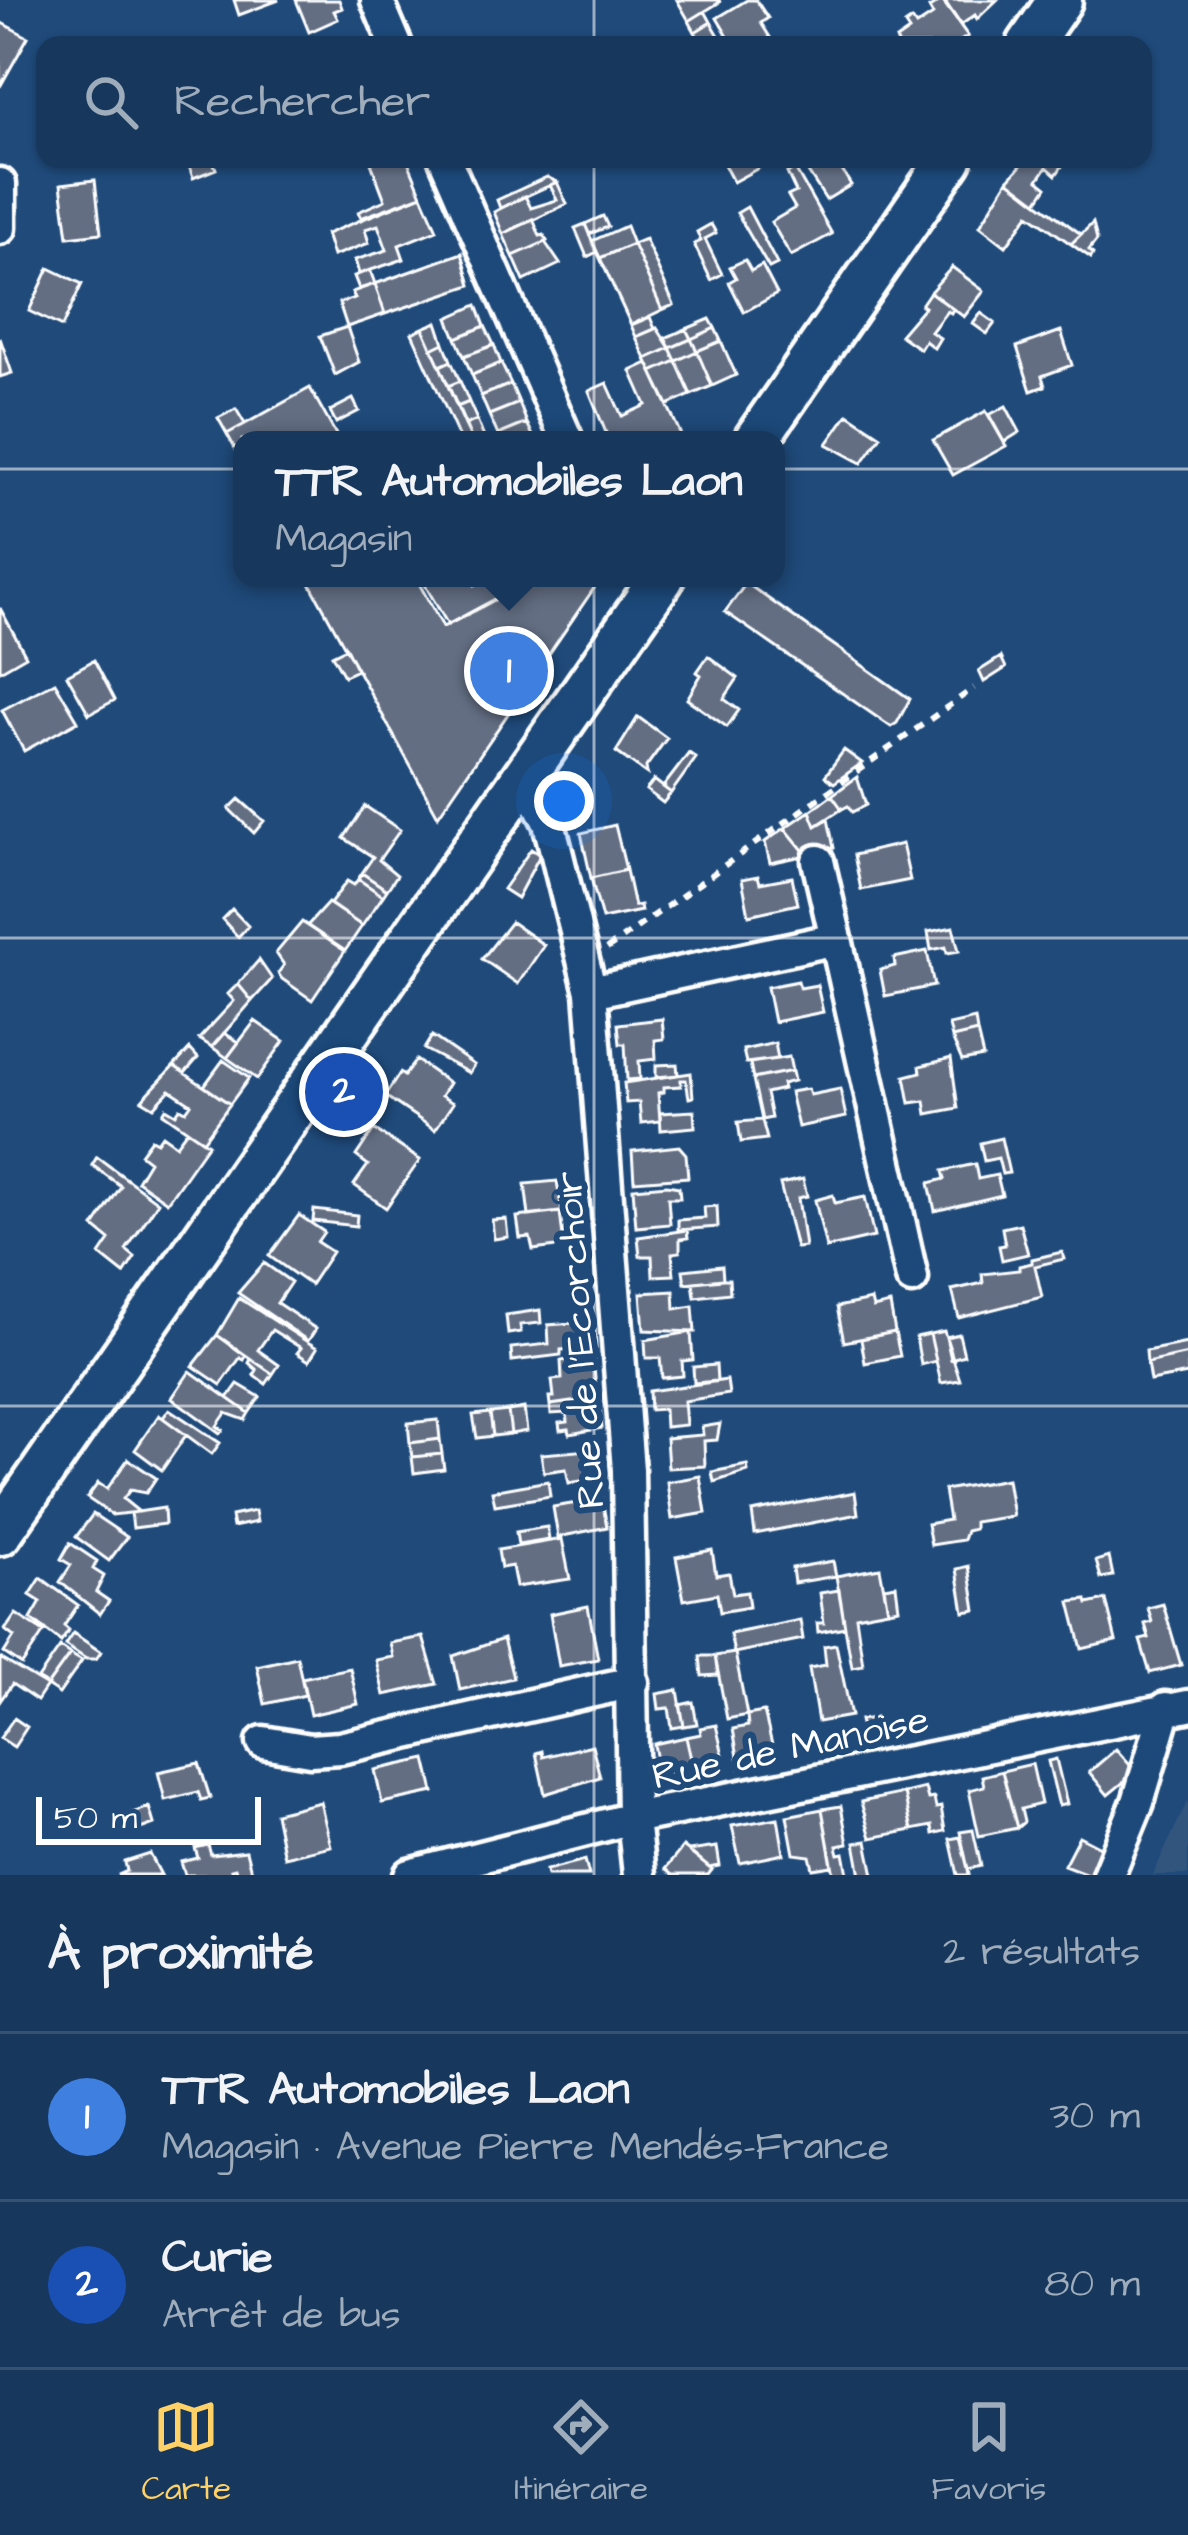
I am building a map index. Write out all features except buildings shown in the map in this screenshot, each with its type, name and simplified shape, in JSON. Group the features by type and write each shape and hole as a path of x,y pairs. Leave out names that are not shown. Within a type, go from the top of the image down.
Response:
{"main road":[{"path":"1035,36 1060,0"},
{"path":"762,431 944,168"},
{"path":"0,1533 526,778 643,589"}],"street":[{"path":"377,0 392,36"},
{"path":"450,168 563,431"},
{"path":"0,184 0,228"},
{"name":"Rue de l'Ecorchoir","path":"526,778 549,823 588,979 628,1470 633,1818 639,1875"},
{"path":"818,861 912,1278"},
{"path":"588,979 836,939"},
{"path":"263,1742 310,1750 340,1748 633,1682"},
{"path":"1108,1875 1177,1707"},
{"name":"Rue de Manoise","path":"410,1875 633,1818 1177,1707"}],"path":[{"path":"588,979 974,688"}],"shaded area":[{"path":"1188,1800 1188,1875 1153,1875"}],"place":[{"name":"TTR Automobiles Laon","path":"509,671"},
{"name":"Curie","path":"344,1092"}]}
